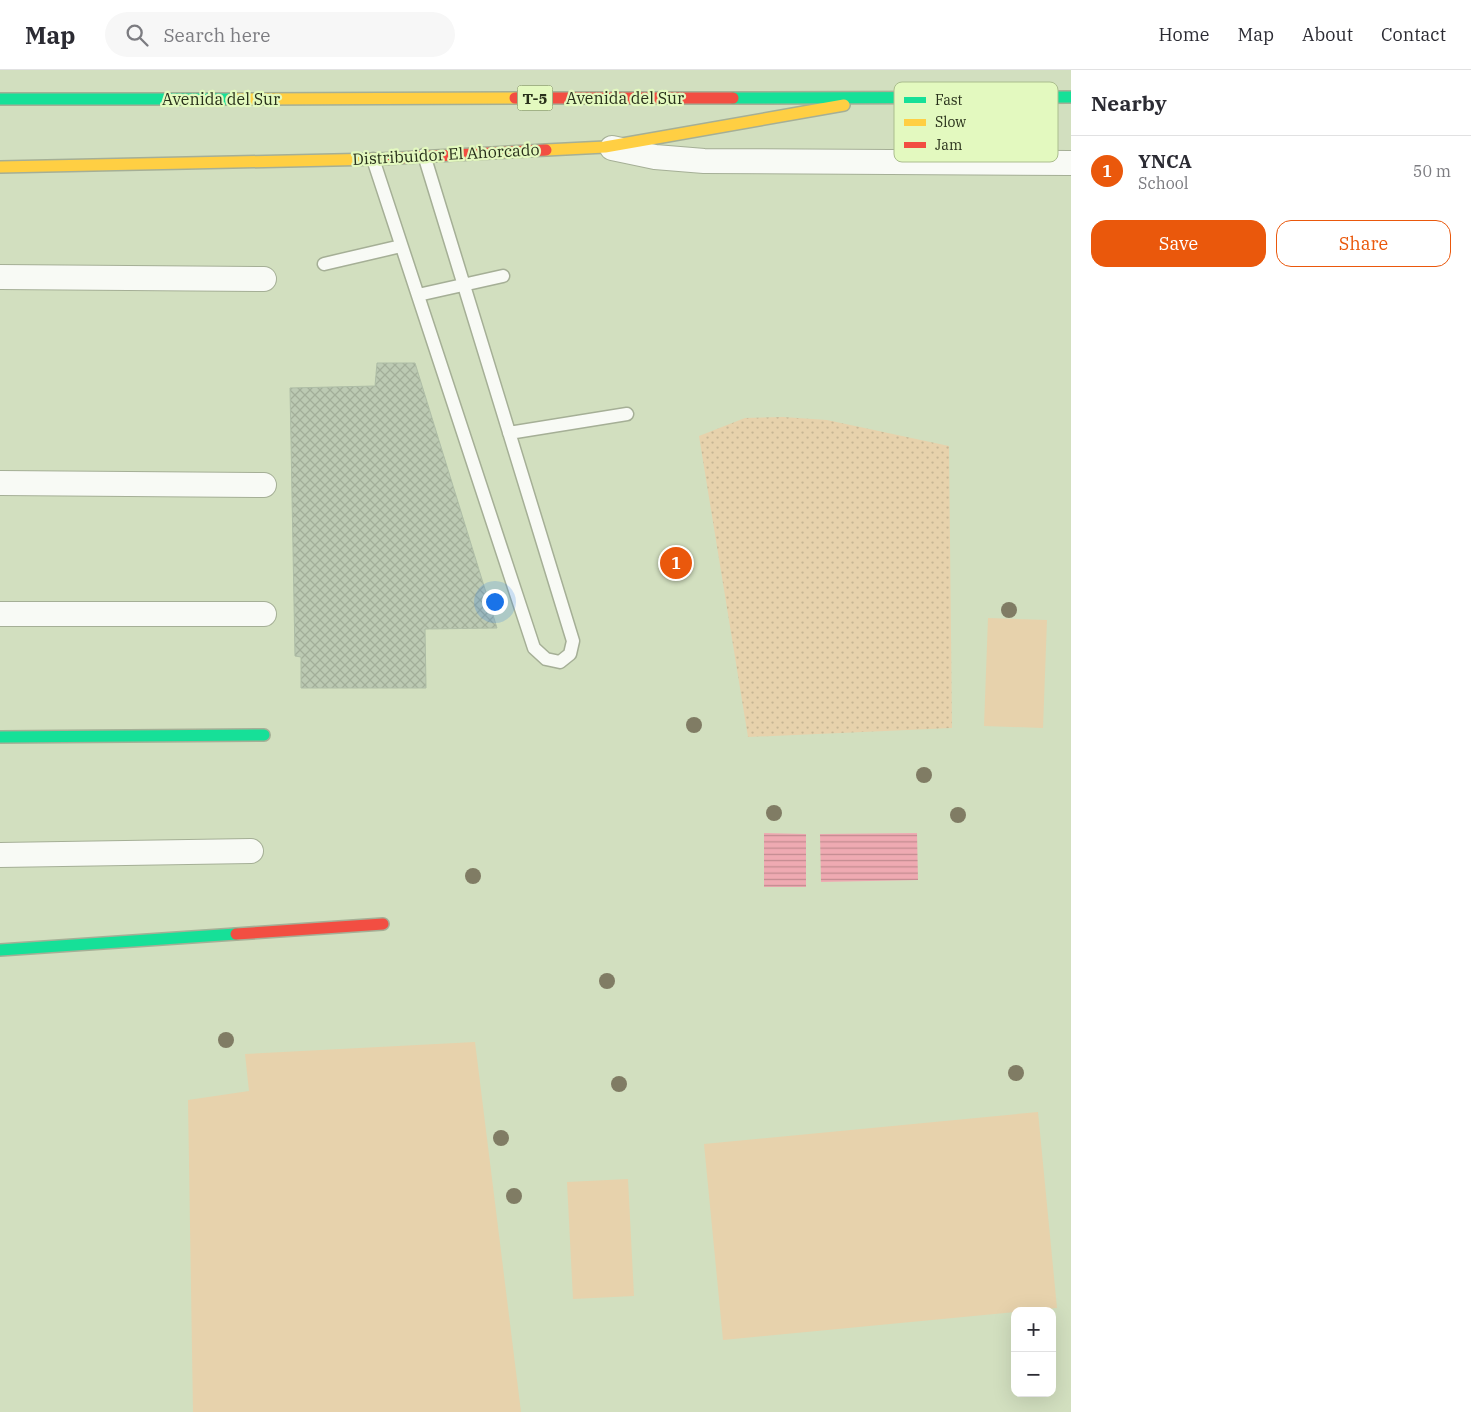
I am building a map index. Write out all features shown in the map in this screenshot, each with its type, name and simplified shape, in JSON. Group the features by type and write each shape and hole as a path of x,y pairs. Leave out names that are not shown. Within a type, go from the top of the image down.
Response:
{"main road":[{"name":"Distribuidor El Ahorcado","path":"0,167 373,159 605,147 888,97"},
{"name":"Avenida del Sur","path":"0,99 894,97"},
{"name":"Avenida del Sur","path":"1058,97 1071,97"},
{"path":"0,737 264,734"},
{"path":"0,950 383,924"}],"street":[{"path":"605,147 655,157 704,161 1071,164"},
{"path":"0,277 264,279"},
{"path":"0,484 264,485"},
{"path":"0,614 264,614"},
{"path":"0,855 251,851"}],"lane":[{"path":"373,159 534,648 546,659 560,662 570,654 573,641 424,155"},
{"path":"324,264 402,246"},
{"path":"418,295 503,276"},
{"path":"509,433 628,414"}],"shaded area":[{"path":"783,417 827,420 949,446 952,728 748,737 699,436 745,418"},
{"path":"988,618 1047,620 1043,728 984,726"},
{"path":"764,833 806,834 806,887 764,887"},
{"path":"917,833 918,880 821,882 820,834"},
{"path":"475,1042 521,1412 193,1412 188,1100 249,1091 245,1054"},
{"path":"1038,1112 1057,1308 1011,1307 1011,1312 723,1340 704,1144"},
{"path":"628,1179 634,1296 573,1299 567,1182"}],"building":[{"path":"377,363 415,363 497,628 425,629 426,688 301,688 301,657 295,656 290,388 375,386"}],"traffic: fast":[{"path":"1058,97 1071,97"},
{"path":"733,98 894,98"},
{"path":"0,99 231,99"},
{"path":"0,737 264,735"},
{"path":"0,950 236,934"}],"traffic: slow":[{"path":"231,99 515,98"},
{"path":"546,150 605,147 844,105"},
{"path":"0,167 379,159"}],"traffic: jam":[{"path":"515,98 733,98"},
{"path":"379,159 546,150"},
{"path":"236,934 383,924"}],"place":[{"name":"YNCA","path":"676,563"}]}
